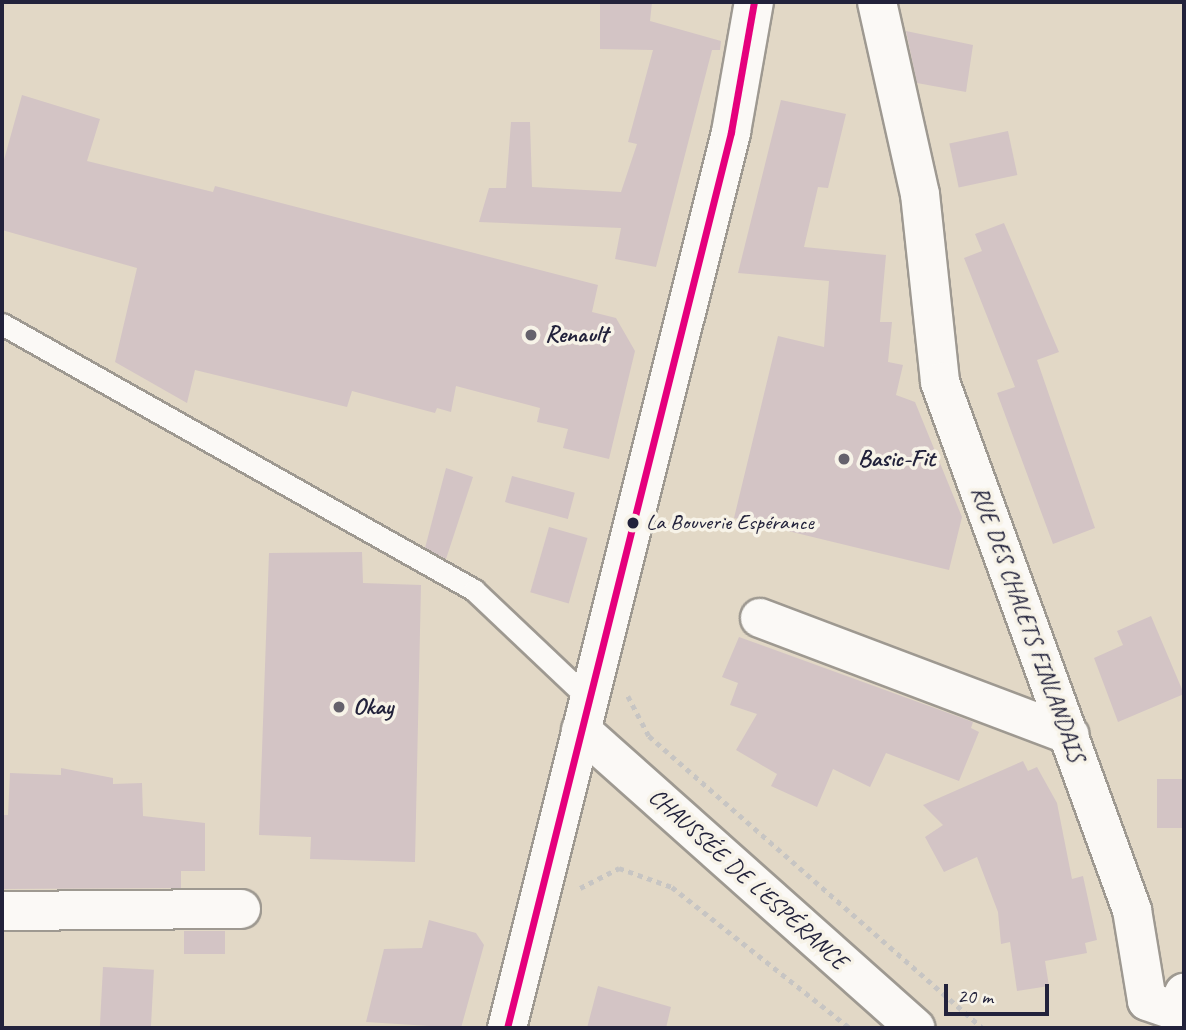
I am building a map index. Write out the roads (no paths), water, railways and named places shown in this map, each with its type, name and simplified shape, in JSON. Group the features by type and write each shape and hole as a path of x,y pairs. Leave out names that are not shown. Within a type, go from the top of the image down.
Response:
{"street":[{"path":"507,1028 731,132 754,2"},
{"name":"RUE DES CHALETS FINLANDAIS","path":"877,2 920,194 940,382 1132,910 1147,1001 1176,1011 1184,993"},
{"path":"760,618 1070,735"},
{"name":"CHAUSSÉE DE L'ESPÉRANCE","path":"585,714 916,1028"},
{"path":"2,911 241,909"}],"lane":[{"path":"2,324 474,590 585,714"}],"place":[{"name":"Renault","path":"531,335"},
{"name":"Basic-Fit","path":"844,459"},
{"name":"La Bouverie Espérance","path":"633,523"},
{"name":"Okay","path":"339,707"}]}
